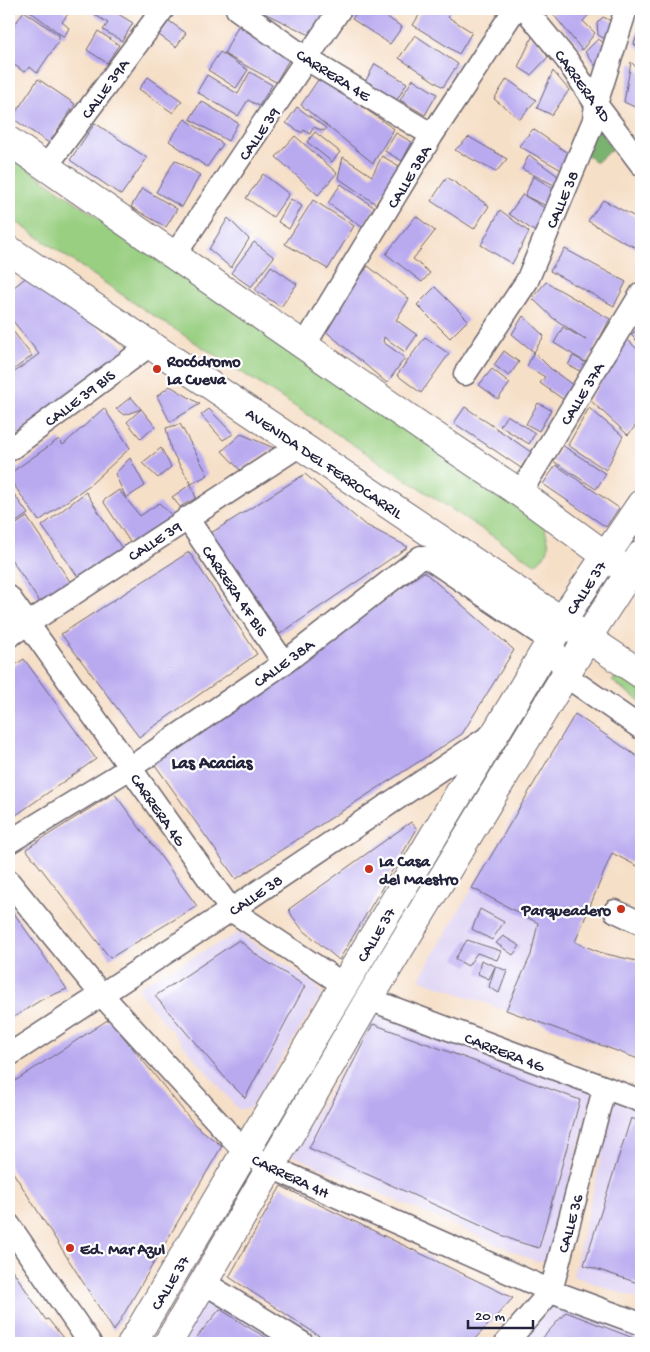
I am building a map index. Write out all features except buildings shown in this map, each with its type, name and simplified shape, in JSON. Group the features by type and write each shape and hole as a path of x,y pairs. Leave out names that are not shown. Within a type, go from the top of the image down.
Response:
{"main road":[{"path":"9,141 520,493 606,555 637,569"},
{"name":"AVENIDA DEL FERROCARRIL","path":"12,257 150,344 300,445 557,631 588,638 641,674"},
{"name":"CALLE 37","path":"132,1343 557,631 641,504"},
{"name":"CALLE 37","path":"168,1343 369,999 588,638 637,569"},
{"path":"437,831 462,846"}],"street":[{"name":"CALLE 39A","path":"46,168 163,9"},
{"name":"CARRERA 4E","path":"237,9 307,59 432,135"},
{"name":"CALLE 39","path":"174,256 340,9"},
{"name":"CALLE 38A","path":"304,346 432,135 515,9"},
{"name":"CARRERA 4D","path":"524,9 567,60 596,104 641,164"},
{"name":"CALLE 38","path":"465,374 527,281 594,120 596,104 626,9"},
{"name":"CALLE 37A","path":"520,493 641,294"},
{"name":"CALLE 39 BIS","path":"9,450 150,344"},
{"name":"CALLE 39","path":"9,636 300,445"},
{"name":"CARRERA 4F BIS","path":"187,518 284,663"},
{"name":"CALLE 38A","path":"9,842 130,768 284,663 421,558 430,559 557,631"},
{"name":"CARRERA 4G","path":"9,597 231,910 344,985"},
{"path":"557,631 566,676 641,728"},
{"name":"CALLE 38","path":"9,1055 231,910 499,730"},
{"name":"CARRERA 4H","path":"9,882 101,994 246,1153 271,1167 551,1291 641,1324"},
{"path":"615,911 641,923"},
{"name":"CARRERA 4G","path":"369,999 641,1101"},
{"name":"CALLE 36","path":"506,1343 551,1291 604,1088"},
{"path":"9,1225 90,1343"},
{"path":"204,1282 302,1343"}],"shaded area":[{"path":"575,714 641,759 641,868 612,853 587,913 568,939 602,953 641,962 641,1060 419,979"},
{"path":"238,933 316,985 322,994 250,1108 238,1109 142,996 139,986"},
{"path":"380,1006 594,1088 549,1259 538,1262 292,1155"},
{"path":"616,1095 641,1104 641,1300 573,1276"},
{"path":"211,1288 296,1343 179,1343"},
{"path":"555,1302 641,1334 641,1343 519,1343"}],"green space":[{"path":"594,120 612,149 596,163 581,150"},
{"path":"9,156 543,524 548,542 545,555 535,564 137,305 9,217"},
{"path":"621,672 641,686 641,702 612,681"}],"place":[{"name":"Rocódromo La Cueva","path":"157,369"},
{"name":"La Casa del Maestro","path":"369,869"},
{"name":"Parqueadero","path":"621,909"},
{"name":"Ed. Mar Azul","path":"70,1248"}],"district":[{"name":"Las Acacias","path":"212,762"}]}
